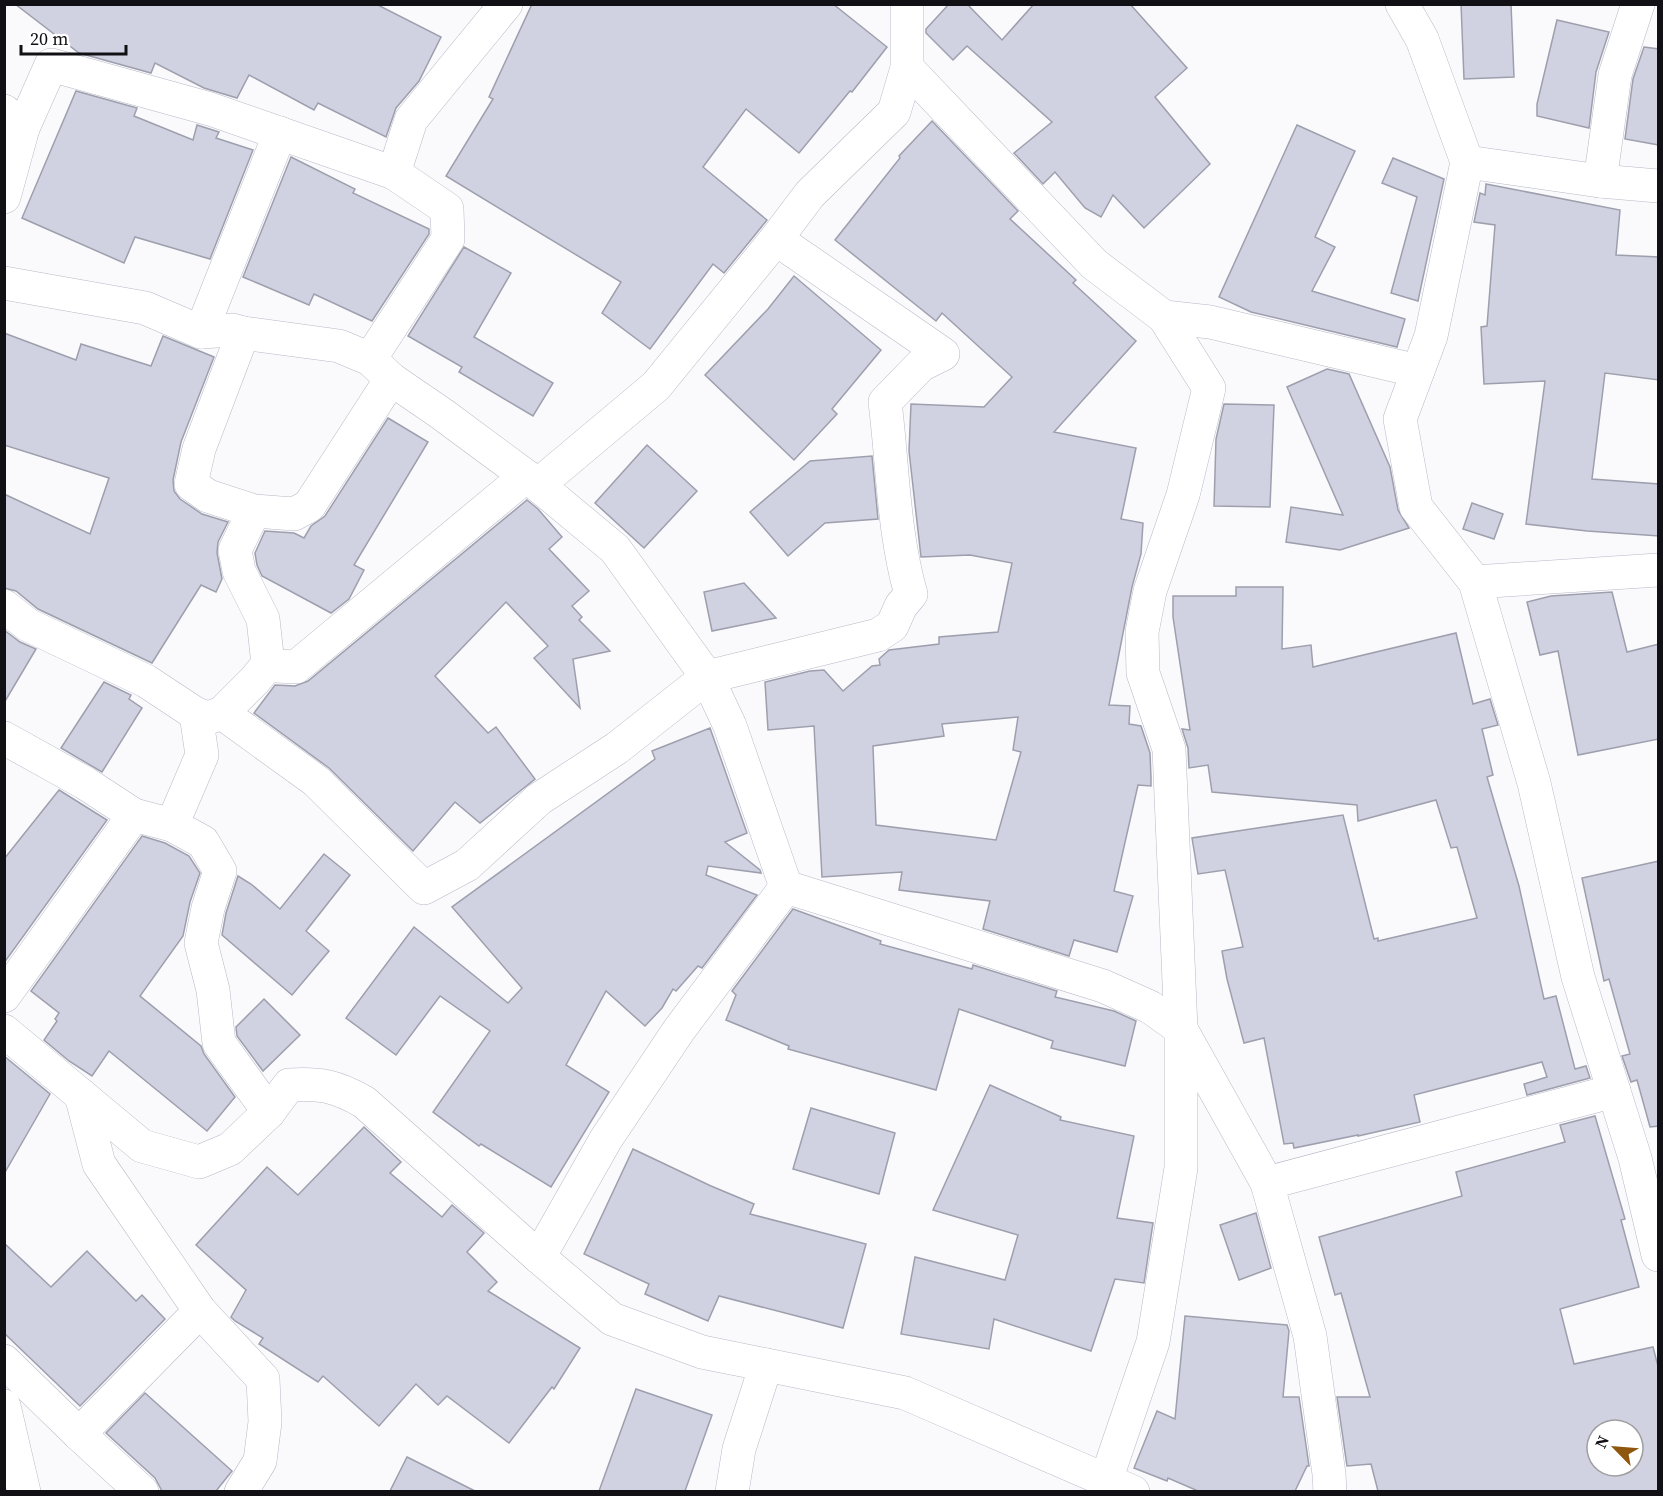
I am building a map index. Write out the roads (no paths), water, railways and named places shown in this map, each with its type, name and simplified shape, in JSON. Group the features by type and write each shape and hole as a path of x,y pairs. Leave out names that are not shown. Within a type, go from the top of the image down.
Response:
{"street":[{"path":"394,173 411,120 506,4"},
{"path":"268,664 296,667 532,480 656,386 810,194 894,112 907,68 907,4"},
{"path":"1402,4 1422,39 1467,162 1431,336 1400,419 1416,507 1475,582 1534,783 1578,977 1635,1158 1659,1255"},
{"path":"1600,181 1615,75 1638,4"},
{"path":"4,197 14,119 51,65 210,109 394,173 447,209 448,239 309,506 294,514 254,511 208,496 191,484 199,449 243,333"},
{"path":"4,1031 142,1146 199,1162 230,1149 269,1112 289,1085 312,1084 342,1089 364,1102 612,1319 702,1352 906,1393 1119,1486 1153,1342 1181,1168 1181,1029 1169,748 1143,673 1142,632 1150,591 1183,495 1209,388 1164,317 1094,264 907,68"},
{"path":"201,332 280,133"},
{"path":"1467,162 1600,181 1659,186"},
{"path":"4,606 28,624 209,713 316,782 423,888 468,866 539,799 617,748 707,677 878,635 892,626 901,606 911,594 904,568 894,504 892,454 885,402 921,365 944,354 776,239"},
{"path":"4,284 145,309 201,332 232,330 339,346 380,369 532,480 615,549 707,677 730,726 786,888"},
{"path":"1164,317 1210,322 1418,371"},
{"path":"172,825 202,755 209,713 255,680 268,664 263,619 239,572 236,550 254,511"},
{"path":"1475,582 1659,570"},
{"path":"4,738 85,783 134,815 172,825 203,842 220,871 208,908 201,943 213,990 219,1042 269,1112"},
{"path":"4,996 134,815"},
{"path":"786,888 1103,986 1150,1007 1181,1029 1267,1183 1310,1336 1330,1491"},
{"path":"539,1257 606,1139 679,1030 786,888"},
{"path":"1267,1183 1614,1091"},
{"path":"81,1095 99,1164 200,1311 263,1379 264,1422 260,1461 241,1491"},
{"path":"79,1434 200,1311"},
{"path":"4,1360 79,1434 142,1491"},
{"path":"732,1491 739,1449 766,1365"},
{"path":"4,1406 24,1491"}]}
